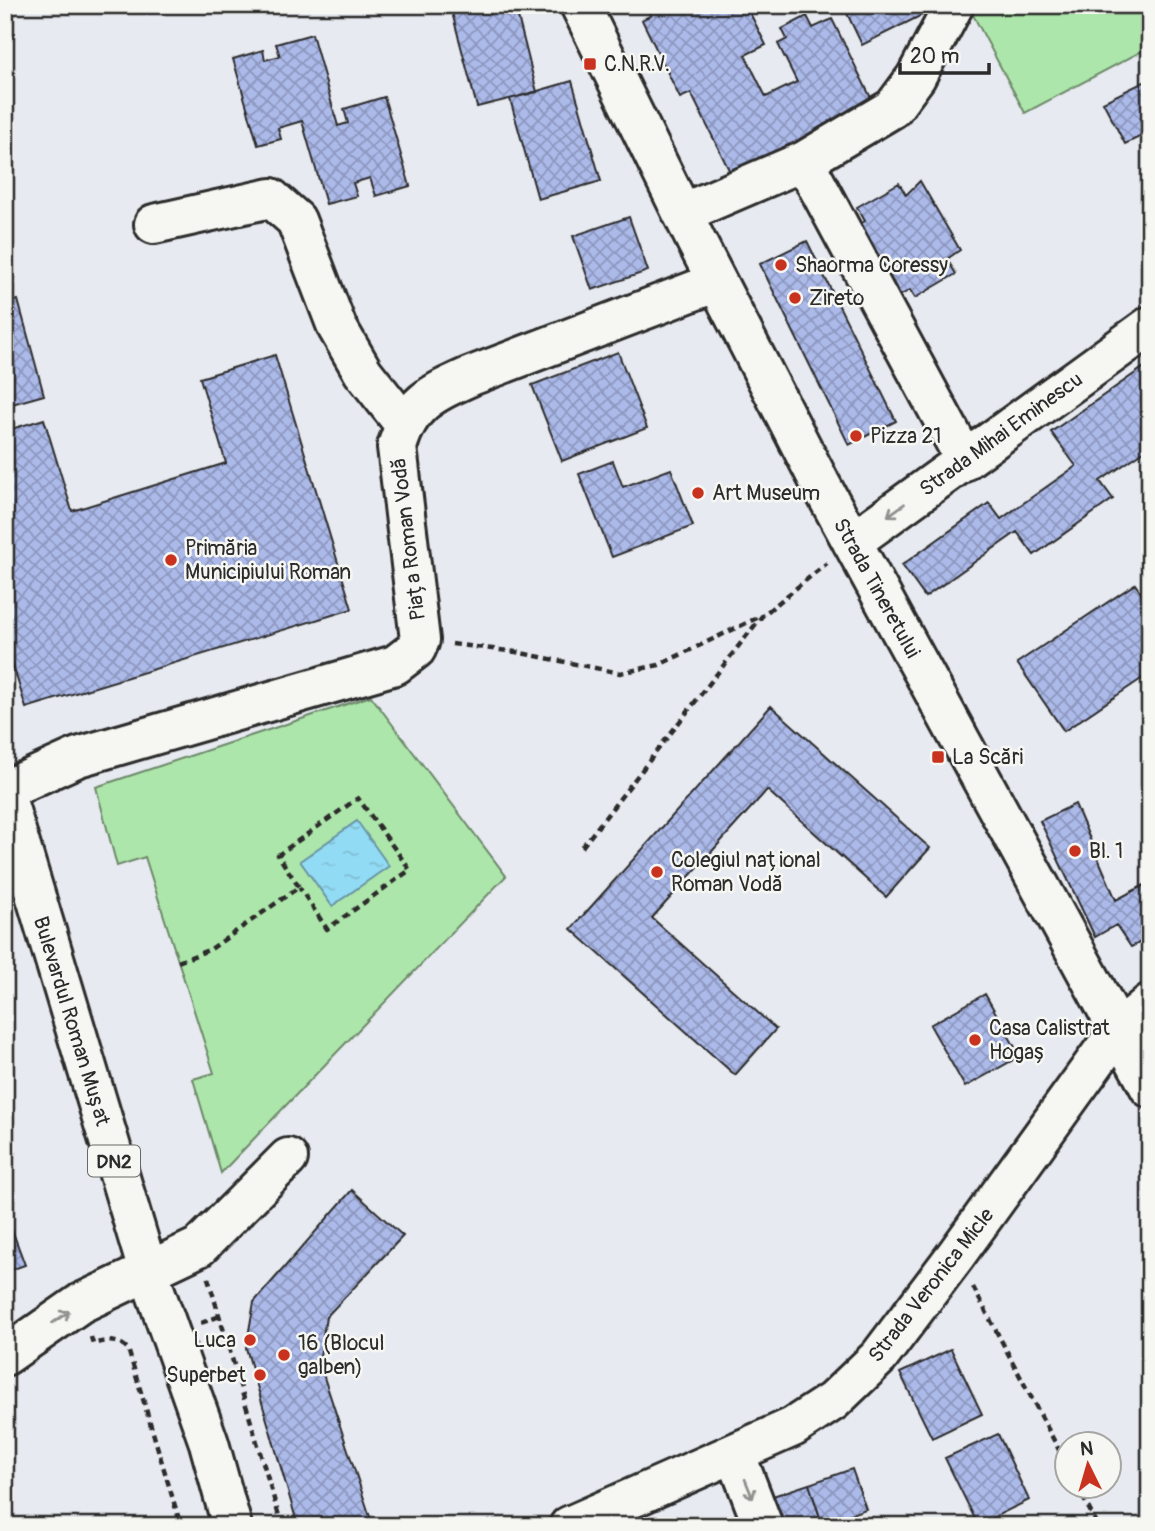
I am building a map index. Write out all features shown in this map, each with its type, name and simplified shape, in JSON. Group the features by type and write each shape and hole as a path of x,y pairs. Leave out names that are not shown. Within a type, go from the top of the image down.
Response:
{"street":[{"name":"Strada Tineretului","path":"580,5 682,213 852,542 1150,1088"},
{"path":"682,213 804,161 893,108 916,77 954,5"},
{"path":"804,161 965,460"},
{"path":"154,224 271,198 284,207 296,220 337,327 363,372 404,424 416,407 437,391 717,282"},
{"name":"Strada Mihai Eminescu","path":"852,542 1150,326"},
{"name":"Piața Roman Vodă","path":"5,792 78,757 395,665 416,649 420,640 397,467 397,447 404,424"},
{"name":"Bulevardul Roman Mușat","path":"5,792 148,1271 209,1443 232,1526"},
{"name":"Strada Veronica Micle","path":"569,1526 793,1427 833,1401 878,1357 956,1255 1119,1029 1150,1003"},
{"path":"5,1356 81,1303 198,1247 288,1158"},
{"path":"735,1453 763,1526"}],"path":[{"path":"582,847 762,616 852,542"},
{"path":"420,640 516,652 620,673 659,665 762,616"},
{"path":"358,798 410,870 327,929 299,887 278,856 358,798"},
{"path":"178,962 211,949 299,887"},
{"path":"198,1247 282,1526"},
{"path":"956,1255 1054,1440"},
{"path":"81,1303 93,1344 107,1340 123,1344 128,1349 181,1526"},
{"path":"1084,1500 1098,1526"}],"green space":[{"path":"986,5 1150,5 1150,47 1025,113 972,13"},
{"path":"371,696 506,876 221,1173 193,1079 214,1073 145,857 117,866 96,787"}],"water":[{"path":"357,821 389,866 332,906 300,861"}],"building":[{"path":"450,5 515,5 537,92 477,107"},
{"path":"647,5 746,5 766,45 745,55 766,97 797,82 778,44 787,39 782,29 807,16 813,28 832,19 875,106 732,176 691,93 680,98 642,20 651,15"},
{"path":"843,5 942,5 862,45"},
{"path":"312,34 338,126 348,123 344,109 384,97 410,186 376,196 370,178 353,183 357,196 326,204 302,121 278,128 281,139 258,145 233,59 263,50 265,60 280,56 276,44"},
{"path":"1150,79 1150,132 1125,144 1103,102"},
{"path":"572,81 601,181 538,199 510,99"},
{"path":"920,181 960,250 947,259 956,274 915,298 910,290 887,303 846,232 865,221 857,207 899,183 906,195"},
{"path":"629,217 648,271 592,290 573,236"},
{"path":"807,241 896,421 849,445 760,264"},
{"path":"18,300 44,395 5,406 5,303"},
{"path":"618,352 647,428 562,461 532,385"},
{"name":"Primăria Municipiului Roman","path":"275,355 352,609 26,708 5,639 5,431 44,419 72,511 226,463 200,378"},
{"path":"1150,363 1150,447 1100,481 1113,499 1034,555 1017,532 925,597 902,565 989,503 1001,519 1076,466 1051,432"},
{"path":"613,461 623,487 671,469 693,526 612,557 579,474"},
{"path":"1135,584 1150,606 1150,673 1064,731 1017,663"},
{"name":"Colegiul național Roman Vodă","path":"771,706 930,848 886,897 767,790 652,918 776,1029 735,1075 571,929"},
{"name":"Bl. 1","path":"1075,804 1116,900 1150,882 1150,938 1131,947 1116,925 1095,937 1040,821"},
{"name":"Casa Calistrat Hogaș","path":"985,994 1020,1056 965,1087 930,1025"},
{"name":"16 (Blocul galben)","path":"352,1190 403,1236 326,1317 319,1362 373,1526 298,1526 246,1348 254,1302"},
{"path":"5,1211 25,1265 5,1272"},
{"path":"951,1349 982,1414 932,1438 900,1373"},
{"path":"998,1434 1029,1500 978,1525 945,1458"},
{"path":"852,1469 866,1509 822,1524 809,1484"},
{"path":"809,1484 823,1526 776,1526 767,1498"}],"place":[{"name":"C.N.R.V.","path":"590,64"},
{"name":"Shaorma Coressy","path":"781,265"},
{"name":"Zireto","path":"795,298"},
{"name":"Pizza 21","path":"856,436"},
{"name":"Art Museum","path":"698,493"},
{"name":"Primăria Municipiului Roman","path":"171,560"},
{"name":"La Scări","path":"938,757"},
{"name":"Bl. 1","path":"1075,851"},
{"name":"Colegiul național Roman Vodă","path":"657,872"},
{"name":"Casa Calistrat Hogaș","path":"975,1040"},
{"name":"Luca","path":"250,1340"},
{"name":"16 (Blocul galben)","path":"284,1355"},
{"name":"Superbet","path":"260,1375"}]}
